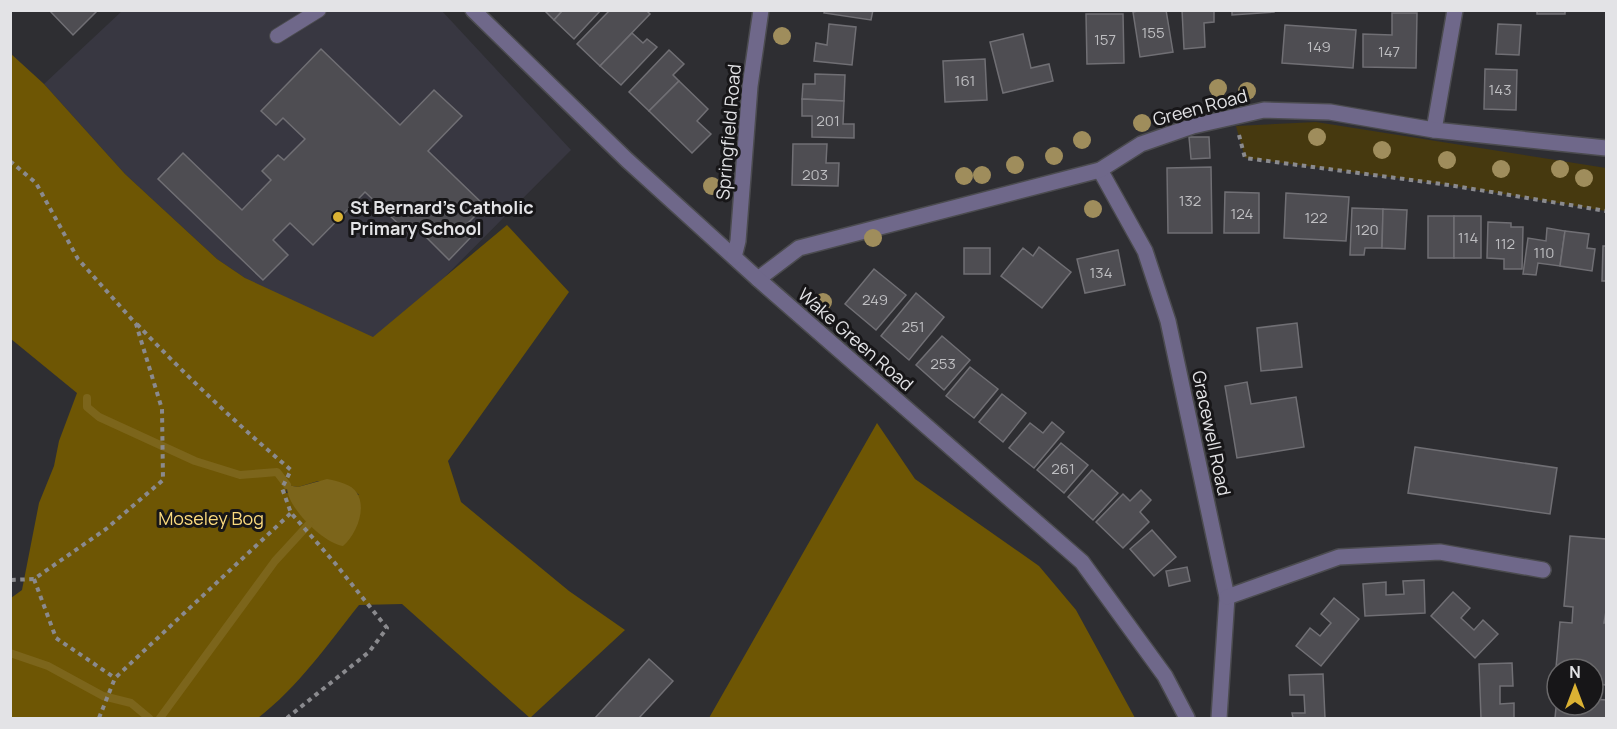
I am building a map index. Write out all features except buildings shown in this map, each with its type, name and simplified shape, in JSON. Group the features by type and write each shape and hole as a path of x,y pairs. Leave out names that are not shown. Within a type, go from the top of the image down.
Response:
{"street":[{"name":"Wake Green Road","path":"473,10 627,160 758,279 1082,562 1164,676 1187,718"},
{"name":"Springfield Road","path":"734,257 738,242 750,86 761,10"},
{"path":"1434,130 1455,10"},
{"name":"Green Road","path":"758,279 799,248 1100,170 1141,144 1193,126 1264,110 1330,112 1434,130 1606,148"},
{"name":"Gracewell Road","path":"1100,170 1145,251 1168,321 1227,597 1219,718"},
{"path":"1227,597 1339,557 1440,552 1543,570"}],"lane":[{"path":"277,36 319,10"}],"path":[{"path":"1236,126 1245,158 1449,185 1606,211"},
{"path":"10,161 36,183 78,260 136,324 185,375 291,470 282,488 291,513 387,628 369,652 287,718"},
{"path":"10,580 34,579 106,529 163,480 162,409 136,324"},
{"path":"99,718 115,678 291,513"},
{"path":"34,579 56,638 115,678"}],"shaded area":[{"name":"St Bernard's Catholic Primary School","path":"122,11 442,11 571,150 350,372 245,278 217,259 125,174 44,84"},
{"path":"1316,122 1606,168 1606,211 1449,185 1245,158 1236,126"},
{"path":"327,479 352,487 360,499 359,521 343,546 316,531 299,513 288,494 287,485 298,487"}],"green space":[{"name":"Moseley Bog","path":"10,53 44,84 125,174 217,259 245,278 373,337 507,225 569,292 448,461 461,502 569,591 625,630 530,718 402,604 359,605 299,679 258,718 11,718 11,598 22,590 39,503 54,466 59,441 77,393 11,339","holes":["318,481 345,485 359,495 286,493 287,485 298,487"]},
{"path":"877,423 915,479 1039,566 1076,610 1135,718 709,718"}],"waterway":[{"path":"87,398 87,407 99,417 195,461 240,475 277,472 287,485"},
{"path":"160,718 275,561 309,524"},
{"path":"10,653 48,666 103,696 131,703 149,718"}],"place":[{"name":"St Bernard's Catholic Primary School","path":"338,217"}]}
